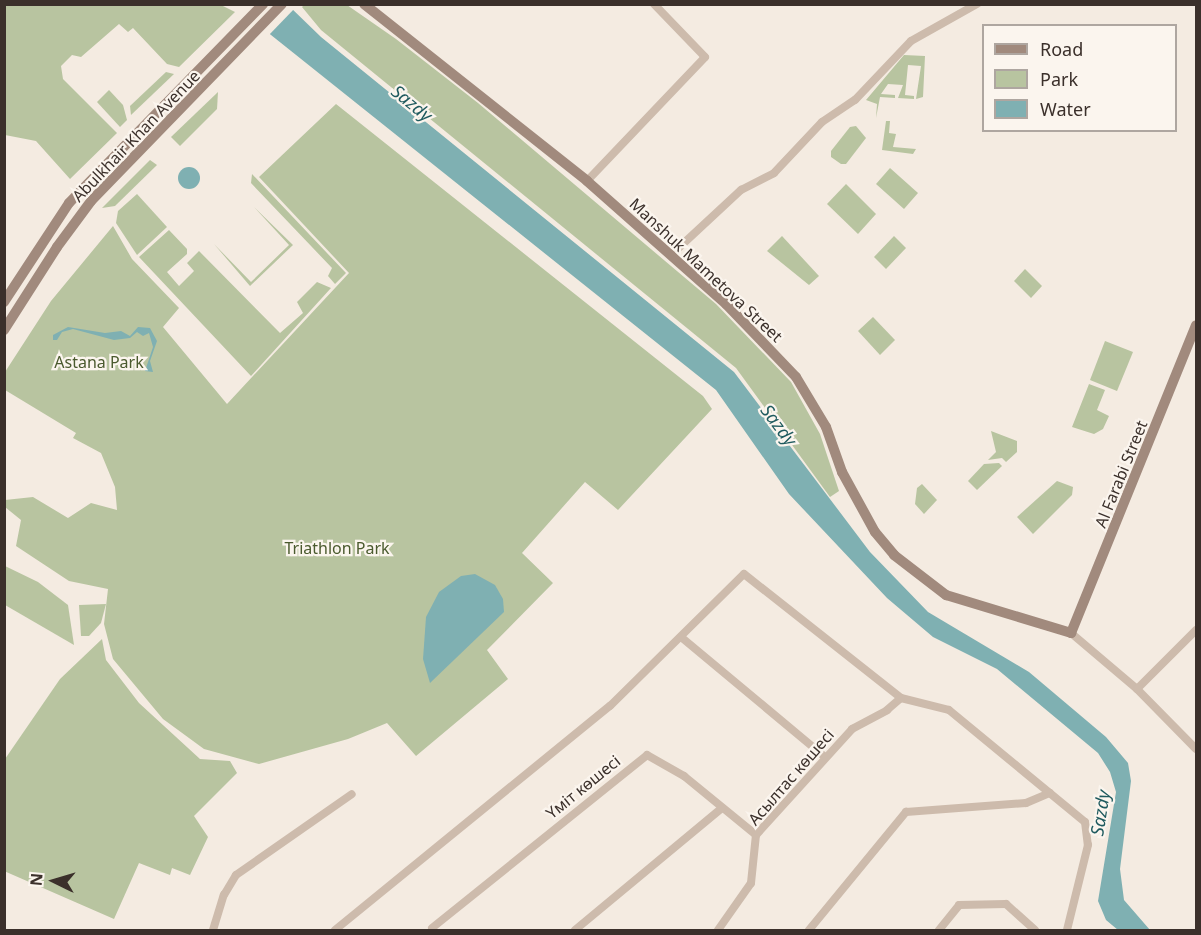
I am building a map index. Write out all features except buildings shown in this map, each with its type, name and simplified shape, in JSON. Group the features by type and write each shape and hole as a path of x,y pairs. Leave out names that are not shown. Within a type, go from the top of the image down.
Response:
{"street":[{"name":"Abulkhair Khan Avenue","path":"4,302 69,203 263,4"},
{"name":"Abulkhair Khan Avenue","path":"4,330 57,247 92,201 282,4"},
{"name":"Manshuk Mametova Street","path":"364,4 587,181 671,255 796,377 826,427 855,498 894,555 946,596 1071,633"},
{"path":"587,181 705,57 654,4"},
{"path":"671,255 741,190 774,172 822,122 855,100 911,41 977,4"},
{"path":"178,113 189,98 189,81"},
{"path":"92,201 93,176"},
{"name":"Al Farabi Street","path":"1071,633 1194,339 1197,325"},
{"path":"335,930 601,713 744,574 901,698 949,710 1085,822 1088,845 1067,930"},
{"path":"1137,689 1197,630"},
{"path":"1071,633 1137,689 1197,749"},
{"path":"681,637 825,757"},
{"name":"Асылтас көшесі","path":"718,930 751,883 756,836 852,729 887,710 901,698"},
{"name":"Үміт көшесі","path":"432,928 642,757 652,755 684,776 756,836"},
{"path":"809,930 906,812 1026,803 1050,793"},
{"path":"213,930 224,894 236,875 352,794"},
{"path":"578,930 721,809"},
{"path":"939,930 959,905 1006,904 1035,930"}],"green space":[{"path":"219,4 235,12 179,67 167,64 133,28 128,32 119,24 81,57 72,55 61,66 63,79 117,133 70,179 36,141 5,135 4,5"},
{"path":"304,5 347,5 396,39 478,103 716,304 791,382 820,434 839,491 830,497 736,368 321,30 302,7"},
{"path":"904,55 925,56 923,97 916,99 921,66 908,65 905,95 914,96 914,99 898,98 903,85 888,84 881,94 895,95 895,98 880,97 876,118 877,104 866,100"},
{"path":"166,72 174,74 131,115 130,106"},
{"path":"109,90 123,105 127,120 120,127 97,102"},
{"path":"218,92 217,109 180,146 171,137"},
{"name":"Triathlon Park","path":"336,104 703,396 712,409 618,510 585,482 522,553 553,583 487,650 508,679 416,756 387,723 348,739 259,764 204,749 163,719 113,659 104,624 108,589 69,581 16,546 21,520 5,507 5,500 33,497 68,518 91,503 117,510 115,487 101,453 73,438 76,433 5,390 5,372 51,301 113,226 132,259 179,308 163,327 227,404 349,273 259,177"},
{"path":"886,121 890,121 889,133 896,134 893,147 916,149 913,154 882,150"},
{"path":"856,126 866,138 846,164 841,164 831,157 831,151 850,127"},
{"path":"150,160 157,165 115,206 102,208"},
{"path":"890,168 918,193 904,209 876,184"},
{"path":"252,174 346,273 335,284 328,276 332,268 251,183"},
{"path":"846,184 876,214 858,234 827,204"},
{"path":"137,194 167,227 137,255 116,223 118,211"},
{"path":"254,207 293,245 250,286 214,244 251,282 289,245"},
{"path":"169,230 187,249 187,254 167,272 179,286 194,271 187,263 199,251 280,333 303,313 297,302 317,282 331,288 251,376 139,257"},
{"path":"782,236 819,276 809,285 767,251"},
{"path":"894,236 906,248 886,269 874,257"},
{"path":"1025,269 1042,286 1031,298 1014,281"},
{"path":"873,317 895,340 880,355 858,331"},
{"path":"1105,341 1133,352 1117,391 1090,380"},
{"path":"1089,384 1105,390 1097,410 1109,416 1103,429 1094,434 1072,427"},
{"path":"991,431 1017,441 1017,452 1006,462 1002,458 988,460 996,452"},
{"path":"999,463 1002,466 977,490 968,481 984,464"},
{"path":"1057,481 1073,487 1072,495 1033,534 1017,517"},
{"path":"922,484 937,500 924,514 915,504 917,488"},
{"path":"5,566 38,582 68,605 74,645 5,605"},
{"path":"106,604 101,623 89,636 81,636 79,605"},
{"path":"102,639 106,660 139,703 200,759 230,761 237,773 194,816 208,837 190,875 172,868 170,875 139,863 114,919 4,871 5,759 60,679"}],"water":[{"path":"288,5 321,37 734,372 870,552 928,612 1029,672 1106,737 1128,763 1131,781 1120,869 1124,900 1150,930 1118,930 1106,920 1098,901 1116,792 1110,772 1098,753 997,669 933,637 887,598 789,494 716,390 266,31"},
{"path":"185,167 193,167 200,174 200,182 193,189 185,189 178,182 178,174"},
{"path":"68,327 105,333 121,331 130,336 138,327 150,328 157,341 150,361 153,372 145,371 153,347 149,333 143,336 137,332 130,338 114,340 73,329 62,332 57,340 53,340 53,335"},
{"path":"475,574 495,585 503,599 504,612 430,683 423,659 426,617 439,592 461,576"}],"pier":[{"path":"293,4 296,7 268,36 241,6"}],"water label":[{"name":"Sazdy","path":"412,103"},
{"name":"Sazdy","path":"779,425"},
{"name":"Sazdy","path":"1100,813"}],"park label":[{"name":"Astana Park","path":"99,362"}]}
